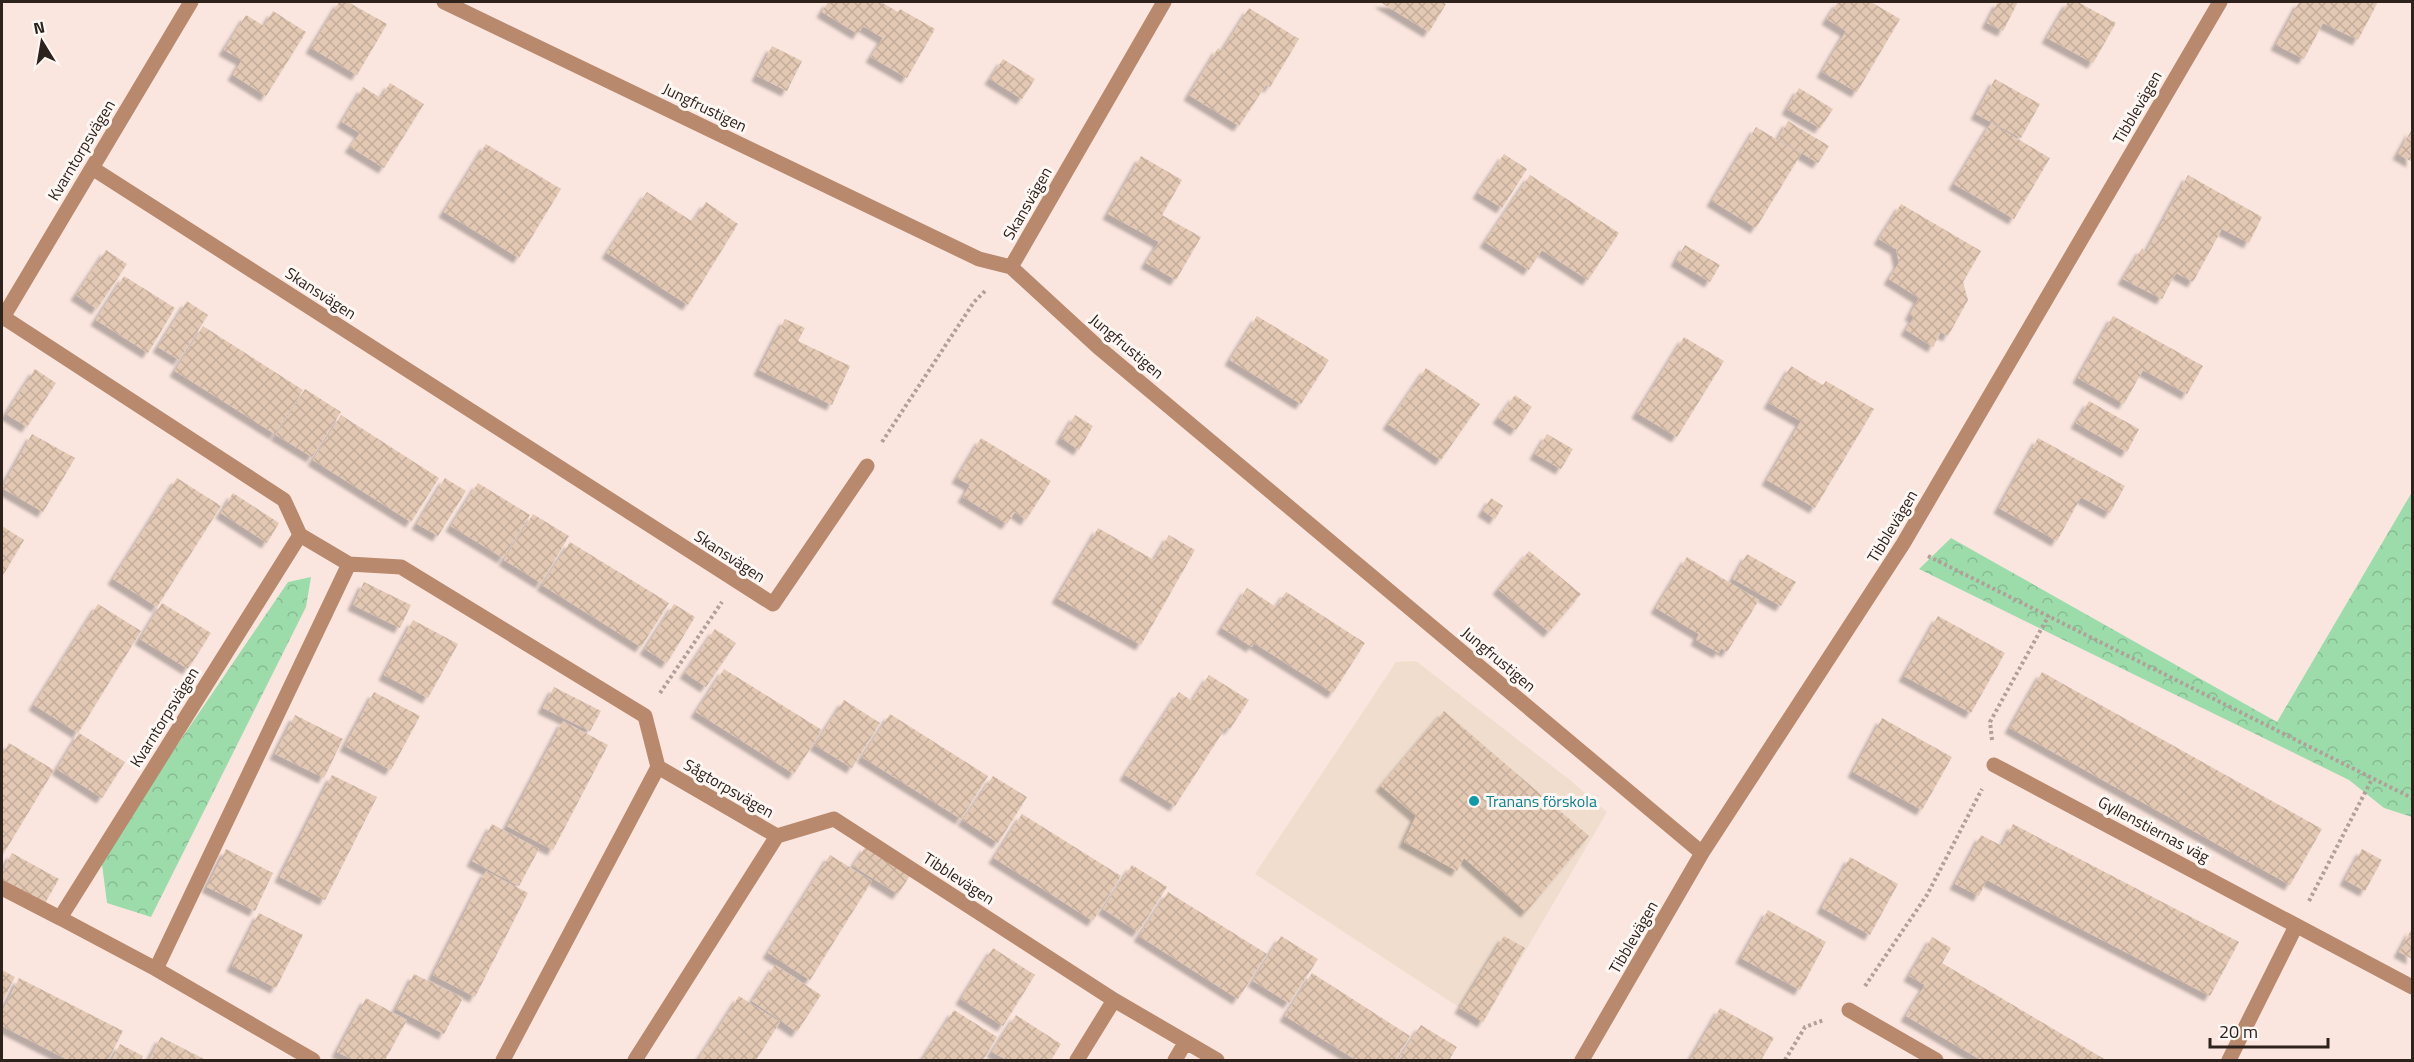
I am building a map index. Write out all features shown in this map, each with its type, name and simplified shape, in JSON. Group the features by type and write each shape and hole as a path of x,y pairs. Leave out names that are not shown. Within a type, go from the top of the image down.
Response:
{"street":[{"name":"Kvarntorpsvägen","path":"60,918 300,535 284,500 2,318 191,2"},
{"name":"Jungfrustigen","path":"444,2 979,259 1011,267 1098,347 1702,853"},
{"name":"Skansvägen","path":"1011,267 1164,2"},
{"name":"Tibblevägen","path":"1582,1060 1702,853 1903,544 2220,2"},
{"name":"Skansvägen","path":"92,168 773,604 867,466"},
{"path":"300,535 349,564 401,567 645,716 658,767"},
{"path":"156,969 349,564"},
{"name":"Gyllenstiernas väg","path":"1994,765 2412,987"},
{"name":"Sågtorpsvägen","path":"503,1060 658,767 777,836 635,1060"},
{"name":"Tibblevägen","path":"777,836 834,819 1114,1000 1217,1060"},
{"path":"2,888 156,969 313,1060"},
{"path":"2229,1060 2296,926"},
{"path":"1077,1060 1114,1000"},
{"path":"1849,1010 1936,1060"},
{"path":"1175,1060 1185,1043"}],"path":[{"name":"Skansvägen","path":"867,466 974,302 1011,267"},
{"path":"1903,544 2412,798"},
{"path":"645,716 736,581"},
{"path":"1785,1060 1805,1027 1849,1010 1927,895 1994,765 1990,722 2049,615"},
{"path":"2296,926 2372,779"}],"shaded area":[{"path":"1416,661 1570,780 1607,812 1483,1023 1255,874 1396,662"}],"green space":[{"path":"2412,492 2412,817 2384,808 2349,780 1919,569 1951,538 2277,722"},
{"path":"311,577 306,607 151,917 107,903 101,857 288,582"}],"building":[{"path":"339,2 348,2 387,24 357,75 311,48"},
{"path":"828,2 881,2 898,12 900,9 935,29 907,78 871,57 883,38 863,26 858,34 822,12"},
{"path":"1380,2 1442,2 1446,4 1429,32"},
{"path":"1838,2 1871,2 1900,19 1857,92 1822,72 1846,31 1827,19"},
{"path":"1998,2 2018,2 2003,31 1987,23"},
{"path":"2068,2 2078,2 2116,23 2093,63 2047,38"},
{"path":"2299,2 2378,2 2358,40 2323,23 2304,59 2276,45"},
{"path":"1249,8 1299,39 1270,87 1266,85 1239,126 1189,95 1218,48 1222,51"},
{"path":"273,11 306,32 266,96 233,75 242,60 224,50 246,15 264,26"},
{"path":"772,46 802,61 787,91 757,76"},
{"path":"1003,59 1035,79 1022,99 990,79"},
{"path":"1995,79 2040,104 2021,138 1976,114"},
{"path":"390,83 424,104 384,168 350,147 360,133 342,122 363,87 381,98"},
{"path":"1799,88 1833,109 1820,128 1787,109"},
{"path":"1788,121 1829,146 1818,163 1778,139"},
{"path":"1991,123 2050,158 2014,219 1954,184"},
{"path":"1756,127 1801,154 1756,228 1712,201"},
{"path":"2412,129 2412,162 2398,154"},
{"path":"486,144 561,189 519,258 444,212"},
{"path":"1504,154 1527,169 1502,208 1478,193"},
{"path":"1141,156 1182,180 1162,215 1201,237 1176,280 1146,263 1159,242 1108,214"},
{"path":"1530,175 1619,233 1588,280 1542,250 1529,270 1485,242"},
{"path":"2188,175 2262,217 2249,243 2222,229 2193,282 2176,273 2162,299 2123,279 2142,248 2146,252"},
{"path":"647,192 693,222 706,202 738,224 688,305 607,253"},
{"path":"1901,204 1981,251 1963,282 1968,300 1948,336 1941,332 1933,347 1906,330 1914,317 1910,315 1919,298 1889,279 1899,263 1896,249 1879,239"},
{"path":"1685,245 1720,265 1710,282 1676,261"},
{"path":"106,250 127,264 97,309 76,295"},
{"path":"124,276 175,308 148,353 96,320"},
{"path":"187,301 208,315 179,360 158,347"},
{"path":"1257,316 1329,360 1301,404 1230,360"},
{"path":"2113,316 2203,366 2187,394 2143,370 2124,404 2078,378"},
{"path":"785,319 805,328 798,341 850,366 832,405 759,370"},
{"path":"203,326 303,390 275,434 175,371"},
{"path":"1684,337 1724,361 1677,437 1637,413"},
{"path":"1791,366 1823,385 1826,381 1874,409 1815,508 1767,480 1801,421 1769,403"},
{"path":"1426,368 1480,404 1441,460 1388,424"},
{"path":"35,369 56,383 27,427 6,414"},
{"path":"305,389 341,412 312,457 276,435"},
{"path":"1515,395 1532,407 1516,430 1498,418"},
{"path":"2089,401 2139,429 2127,452 2076,423"},
{"path":"341,415 439,478 411,522 313,460"},
{"path":"1075,415 1093,426 1079,450 1061,438"},
{"path":"32,434 75,458 43,512 2,488"},
{"path":"1547,434 1573,449 1561,469 1535,454"},
{"path":"981,438 1051,481 1026,520 1015,512 1007,524 963,497 970,485 957,478"},
{"path":"2038,438 2125,486 2110,513 2081,497 2057,541 1999,508"},
{"path":"177,478 221,506 157,607 113,579"},
{"path":"445,478 466,491 438,536 417,524"},
{"path":"478,483 530,515 503,558 451,526"},
{"path":"233,493 279,523 267,543 221,513"},
{"path":"1491,498 1503,506 1495,519 1483,511"},
{"path":"533,514 569,536 541,583 504,560"},
{"path":"2,526 24,540 2,577"},
{"path":"1098,528 1154,560 1169,535 1195,550 1141,645 1057,598"},
{"path":"570,542 669,603 641,647 542,585"},
{"path":"1529,551 1581,594 1549,632 1498,589"},
{"path":"1747,554 1796,582 1781,606 1733,579"},
{"path":"1687,557 1759,600 1727,652 1721,648 1719,653 1696,640 1699,634 1656,608"},
{"path":"364,582 411,605 400,628 353,605"},
{"path":"1247,588 1276,607 1286,592 1365,643 1333,693 1254,643 1252,647 1222,628"},
{"path":"162,603 211,633 188,669 140,639"},
{"path":"98,604 141,631 78,733 34,705"},
{"path":"674,604 695,617 667,663 645,649"},
{"path":"1938,616 2005,653 1971,713 1904,676"},
{"path":"413,620 458,644 428,698 384,675"},
{"path":"715,629 736,643 706,687 685,673"},
{"path":"724,669 822,730 794,774 696,712"},
{"path":"2042,672 2322,829 2290,885 2010,728"},
{"path":"1209,675 1249,700 1230,729 1226,727 1175,806 1125,775 1179,692 1192,701"},
{"path":"554,687 601,711 590,731 543,708"},
{"path":"374,692 420,716 391,770 345,746"},
{"path":"844,700 880,723 852,768 815,745"},
{"name":"Tranans förskola","path":"1444,711 1589,836 1526,912 1464,858 1457,871 1404,842 1416,816 1381,786"},
{"path":"890,714 988,776 961,819 862,757"},
{"path":"295,715 343,739 324,778 275,754"},
{"path":"1882,718 1952,757 1922,810 1853,772"},
{"path":"563,721 608,745 553,850 507,826"},
{"path":"79,733 125,762 102,798 57,769"},
{"path":"9,743 54,770 2,856 2,755"},
{"path":"332,775 377,797 325,900 280,877"},
{"path":"993,776 1027,797 998,843 963,820"},
{"path":"1022,814 1121,876 1093,921 994,858"},
{"path":"492,824 539,849 519,886 472,861"},
{"path":"2013,824 2239,942 2210,996 1987,880 1979,896 1955,884 1981,835 2002,846"},
{"path":"866,846 911,874 898,894 853,866"},
{"path":"226,849 273,873 255,911 207,887"},
{"path":"2362,849 2382,860 2365,891 2345,880"},
{"path":"12,853 59,879 45,903 2,879 2,871"},
{"path":"830,855 872,881 810,980 768,953"},
{"path":"1850,857 1898,884 1870,935 1822,908"},
{"path":"1132,865 1167,887 1138,932 1103,909"},
{"path":"486,871 528,893 475,997 433,975"},
{"path":"1168,892 1267,954 1238,999 1139,936"},
{"path":"1768,910 1826,942 1800,990 1741,958"},
{"path":"259,913 303,935 276,988 232,966"},
{"path":"2412,928 2412,959 2399,952"},
{"path":"1281,936 1318,959 1289,1003 1253,981"},
{"path":"1504,936 1525,948 1483,1022 1460,1008"},
{"path":"1932,937 1951,948 1942,963 2106,1060 1981,1060 1906,1016 1925,985 1909,976"},
{"path":"993,948 1035,975 1003,1026 961,999"},
{"path":"775,965 821,995 797,1032 752,1001"},
{"path":"2,970 15,977 2,1002"},
{"path":"1312,973 1410,1036 1395,1060 1356,1060 1285,1016"},
{"path":"414,974 463,998 444,1034 396,1009"},
{"path":"19,978 123,1031 108,1060 68,1060 2,1026 2,1012"},
{"path":"739,996 780,1022 756,1060 698,1060"},
{"path":"366,998 407,1020 385,1060 354,1060 337,1052"},
{"path":"1720,1008 1774,1038 1761,1060 1690,1060"},
{"path":"954,1010 997,1037 983,1060 922,1060"},
{"path":"1016,1015 1061,1044 1051,1060 1007,1060 992,1052"},
{"path":"1421,1025 1457,1047 1449,1060 1398,1060"},
{"path":"161,1037 206,1060 149,1060"},
{"path":"120,1044 143,1056 141,1060 112,1060"}],"place":[{"name":"Tranans förskola","path":"1474,801"}]}
